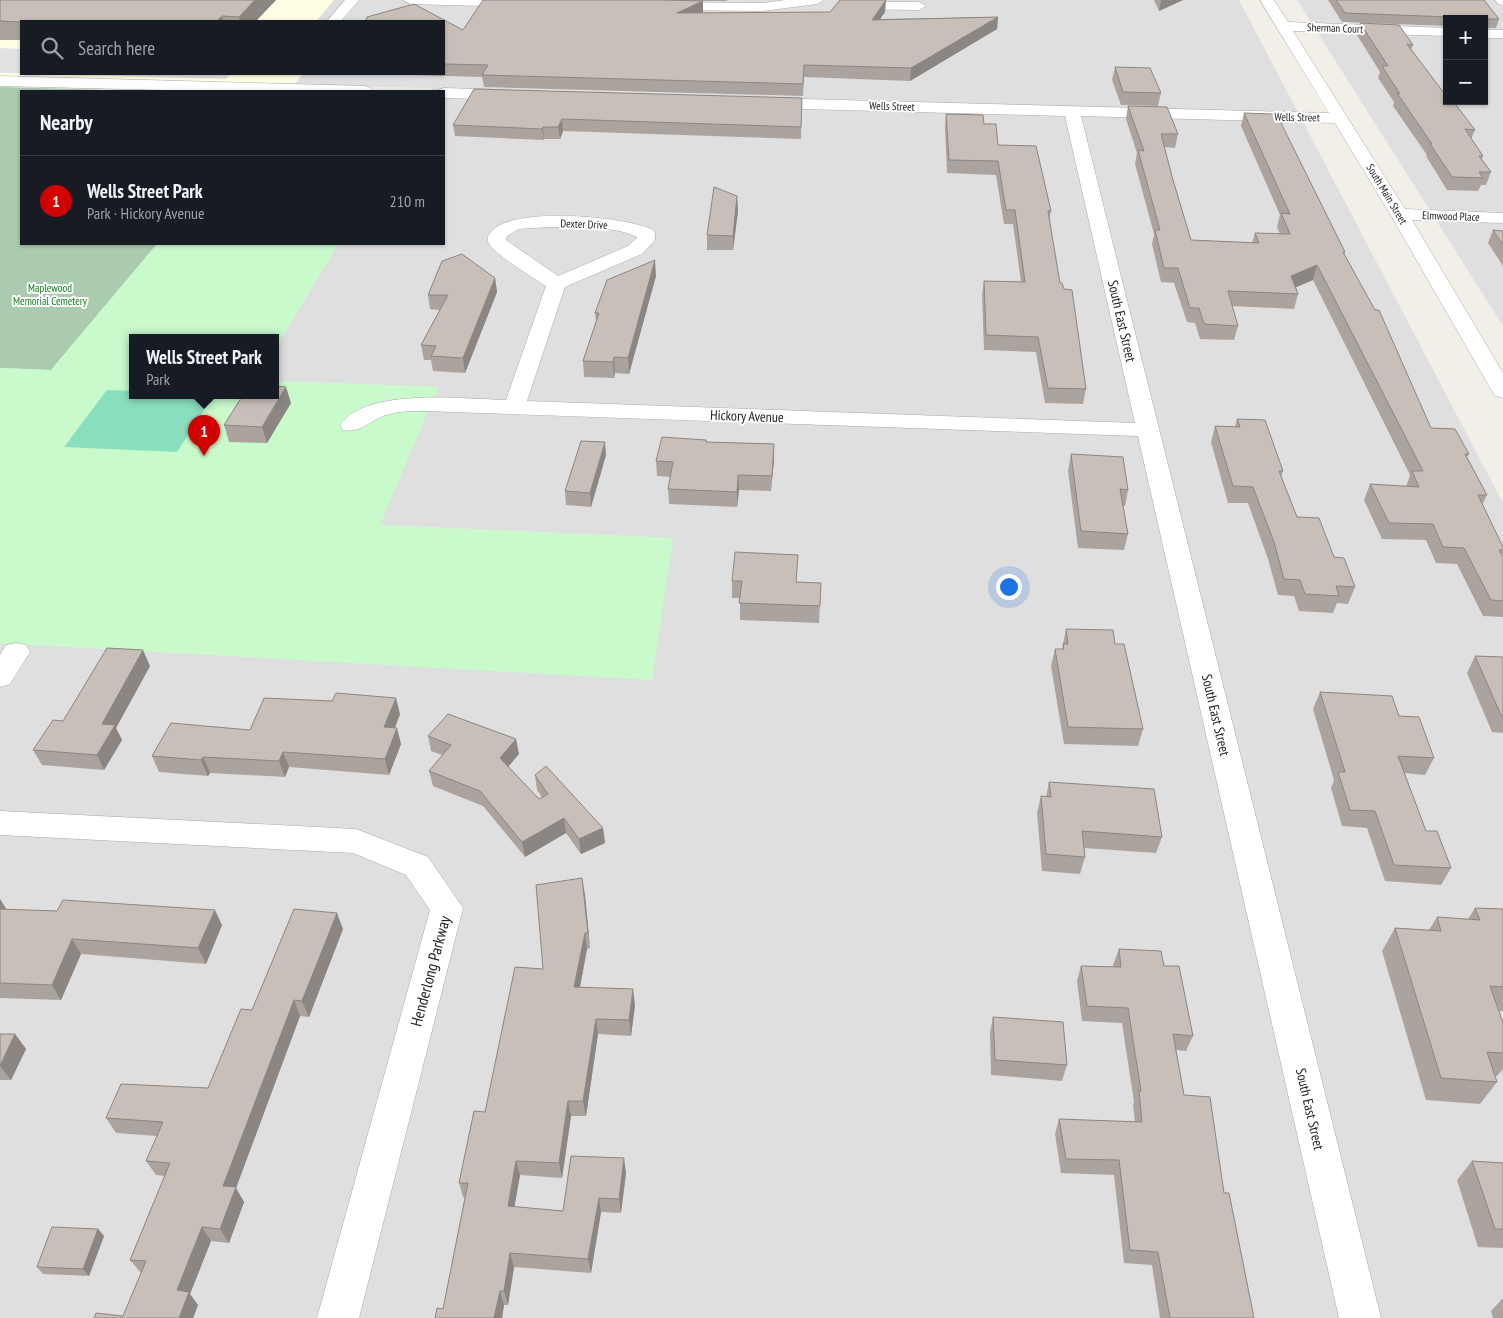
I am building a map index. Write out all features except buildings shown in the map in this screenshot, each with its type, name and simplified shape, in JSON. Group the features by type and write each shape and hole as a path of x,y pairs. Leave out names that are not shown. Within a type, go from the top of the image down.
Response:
{"street":[{"path":"335,20 352,0"},
{"path":"410,0 528,3"},
{"path":"656,6 763,7 817,0 843,6 919,6"},
{"name":"South Main Street","path":"1267,0 1399,214 1503,390"},
{"name":"Sherman Court","path":"1283,26 1443,32"},
{"path":"1488,34 1503,34"},
{"path":"0,81 305,90 312,75"},
{"path":"445,94 524,96"},
{"name":"Wells Street","path":"753,102 1340,118"},
{"name":"South East Street","path":"1072,111 1360,1318"},
{"name":"Elmwood Place","path":"1399,214 1503,218"},
{"name":"Dexter Drive","path":"521,222 535,222 619,225 633,227 646,234 646,240 635,250 556,284 502,247 497,236 500,230 521,222"},
{"path":"514,408 556,284"},
{"name":"Hickory Avenue","path":"352,424 365,414 386,407 405,405 1148,430"},
{"path":"0,677 16,652"},
{"name":"Henderlong Parkway","path":"0,823 356,841 417,866 447,908 338,1318"}],"shaded area":[{"path":"0,0 334,0 317,20 20,20 20,75 302,75 294,85 0,76"},
{"path":"334,0 1239,0 1503,503 1503,1318 0,1318 0,643 652,679 672,538 379,525 438,387 279,381 279,342 337,245 445,245 445,90 431,90 433,88 294,85 302,75 445,75 445,20 317,20"},
{"path":"1297,0 1503,0 1503,326"},
{"path":"0,48 20,49 20,73 0,73"},
{"path":"80,75 229,75 226,79"}],"green space":[{"name":"Maplewood Memorial Cemetery","path":"0,87 105,90 20,90 20,245 156,245 51,370 0,368"},
{"path":"156,245 337,245 279,342 279,334 129,334 129,399 279,399 279,381 438,387 380,525 673,538 652,680 0,643 0,368 51,370"},
{"path":"107,390 129,391 129,399 211,399 177,452 64,447"}],"place":[{"name":"Wells Street Park","path":"204,456"}]}
